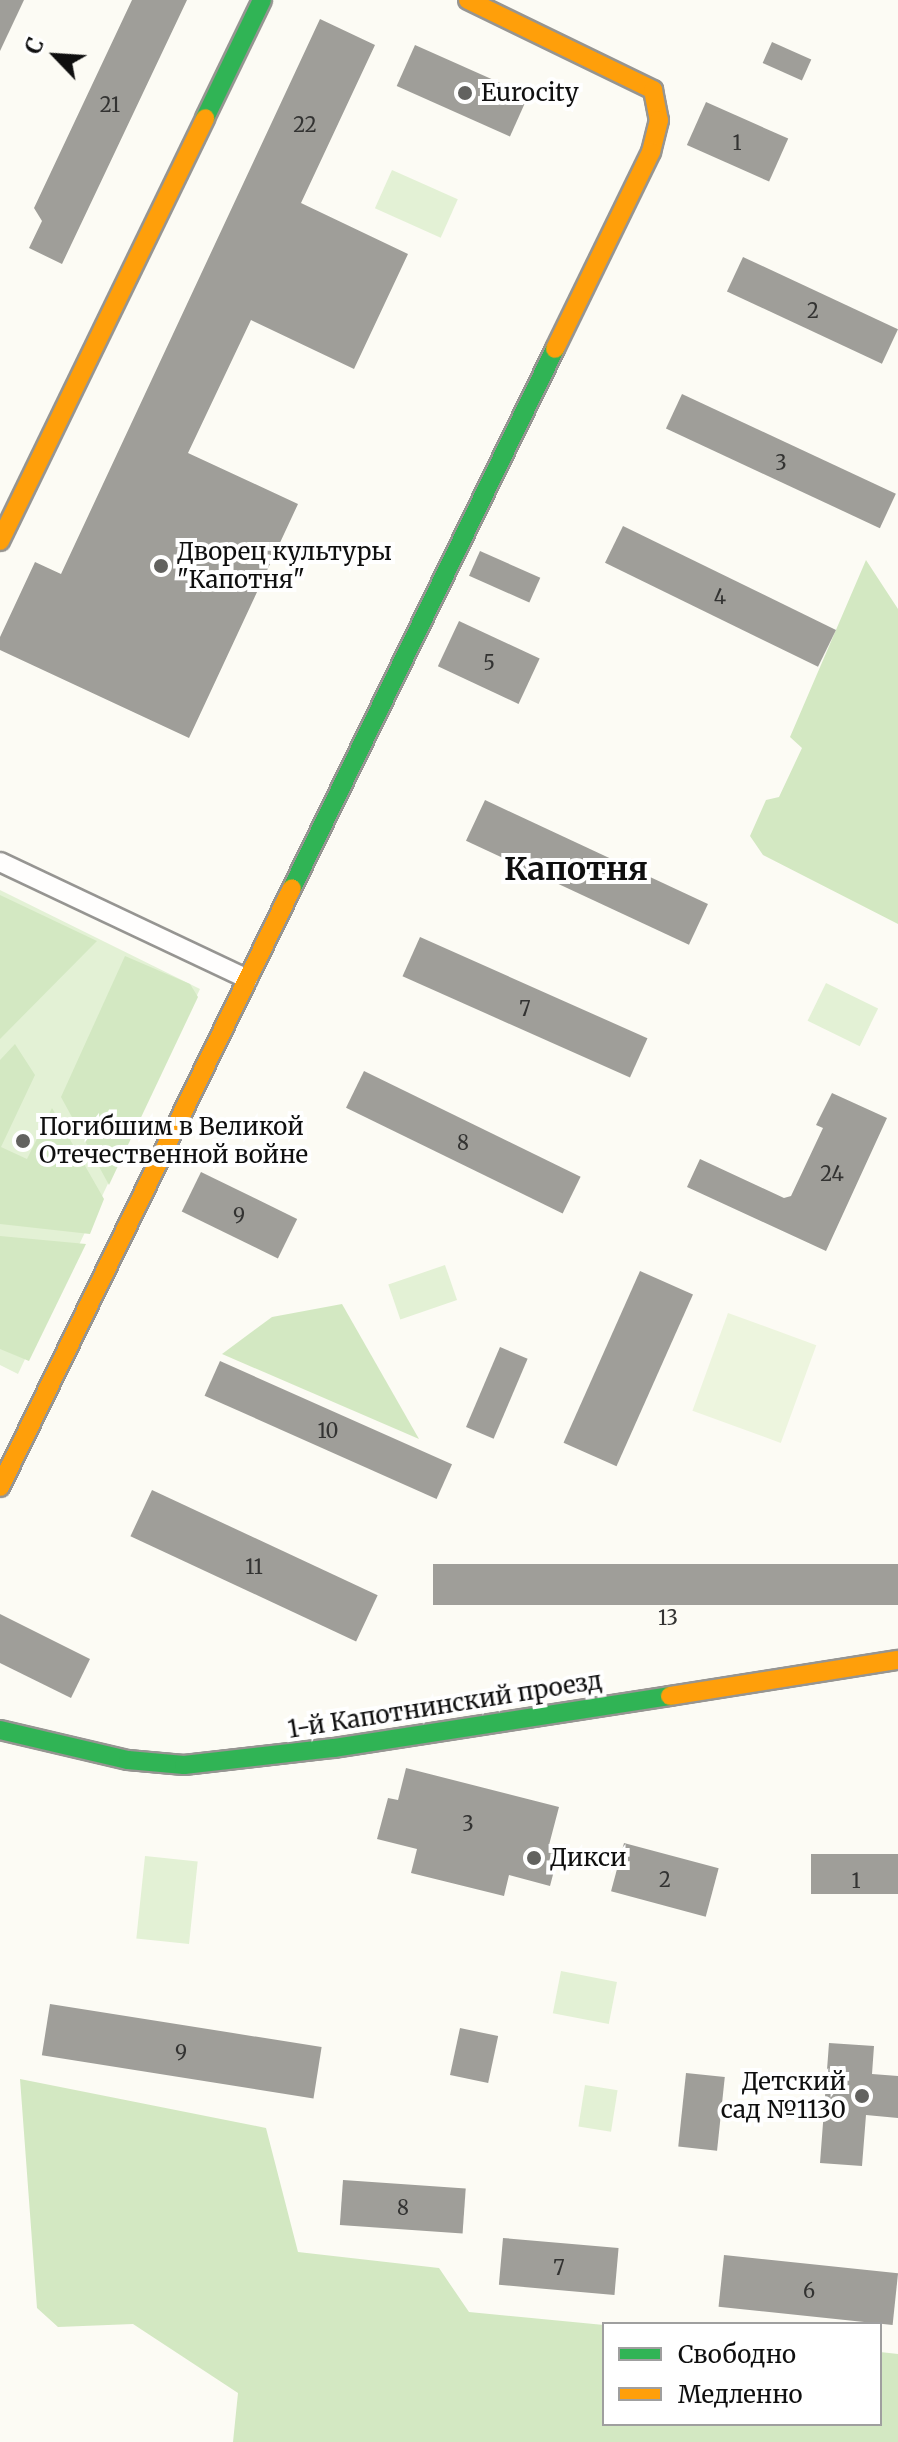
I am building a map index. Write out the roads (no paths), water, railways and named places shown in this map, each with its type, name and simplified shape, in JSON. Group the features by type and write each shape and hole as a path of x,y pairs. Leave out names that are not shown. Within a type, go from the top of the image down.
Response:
{"street":[{"path":"0,541 262,0"},
{"path":"0,1487 651,152 659,120 653,90 468,0"},
{"path":"0,862 248,979"},
{"name":"1-й Капотнинский проезд","path":"0,1730 128,1760 184,1765 334,1748 898,1660"}],"place":[{"name":"Eurocity","path":"465,93"},
{"name":"Дворец культуры \"Капотня\"","path":"161,566"},
{"name":"Погибшим в Великой Отечественной войне","path":"23,1141"},
{"name":"Дикси","path":"534,1858"},
{"name":"Детский сад №1130","path":"862,2096"}],"district":[{"name":"Капотня","path":"576,869"}]}
